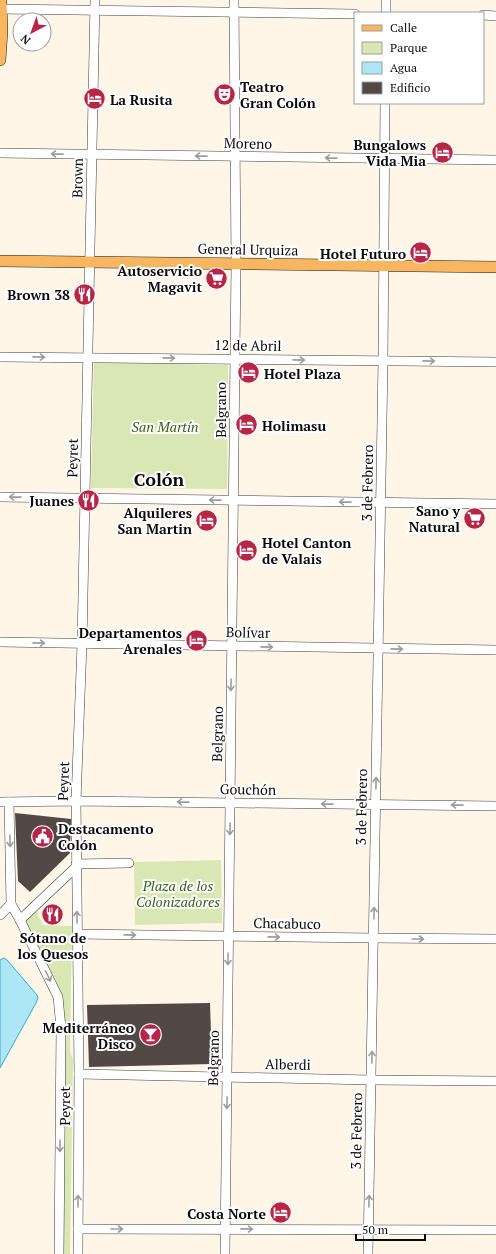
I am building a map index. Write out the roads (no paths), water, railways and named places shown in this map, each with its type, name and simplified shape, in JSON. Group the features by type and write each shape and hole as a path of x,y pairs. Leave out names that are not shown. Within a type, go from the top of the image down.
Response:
{"main road":[{"path":"0,60 2,31 1,5"},
{"name":"General Urquiza","path":"0,261 496,267"}],"street":[{"name":"Brown","path":"88,358 95,0"},
{"name":"Belgrano","path":"225,1254 236,264 234,0"},
{"path":"386,0 386,12"},
{"path":"1,5 94,11 354,14"},
{"path":"484,15 496,16"},
{"name":"3 de Febrero","path":"368,1254 376,804 385,104"},
{"name":"Moreno","path":"0,153 496,160"},
{"name":"12 de Abril","path":"0,357 496,362"},
{"name":"Peyret","path":"78,1254 76,801 82,644 88,358"},
{"path":"0,497 496,504"},
{"name":"Bolívar","path":"0,642 496,650"},
{"name":"Gouchón","path":"5,802 76,801 496,806"},
{"name":"Peyret","path":"5,802 11,904 58,997 62,1028 59,1254"},
{"path":"20,920 76,865 129,863"},
{"path":"0,915 11,904"},
{"name":"Chacabuco","path":"77,934 496,939"},
{"name":"Alberdi","path":"78,1074 371,1080 496,1080"},
{"path":"78,1229 496,1230"}],"water":[{"path":"4,958 38,998 0,1068 0,960"}],"place":[{"name":"Teatro Gran Colón","path":"224,94"},
{"name":"La Rusita","path":"94,99"},
{"name":"Bungalows Vida Mia","path":"442,152"},
{"name":"Hotel Futuro","path":"421,253"},
{"name":"Autoservicio Magavit","path":"217,278"},
{"name":"Brown 38","path":"85,294"},
{"name":"Hotel Plaza","path":"248,373"},
{"name":"Holimasu","path":"247,425"},
{"name":"Juanes","path":"89,500"},
{"name":"Sano y Natural","path":"475,518"},
{"name":"Alquileres San Martin","path":"207,520"},
{"name":"Hotel Canton de Valais","path":"246,550"},
{"name":"Departamentos Arenales","path":"197,640"},
{"name":"Destacamento Colón","path":"43,836"},
{"name":"Sótano de los Quesos","path":"53,915"},
{"name":"Mediterráneo Disco","path":"150,1035"},
{"name":"Costa Norte","path":"281,1213"}],"district":[{"name":"Colón","path":"159,479"}],"park label":[{"name":"San Martín","path":"165,426"},
{"name":"Plaza de los Colonizadores","path":"178,894"}]}
